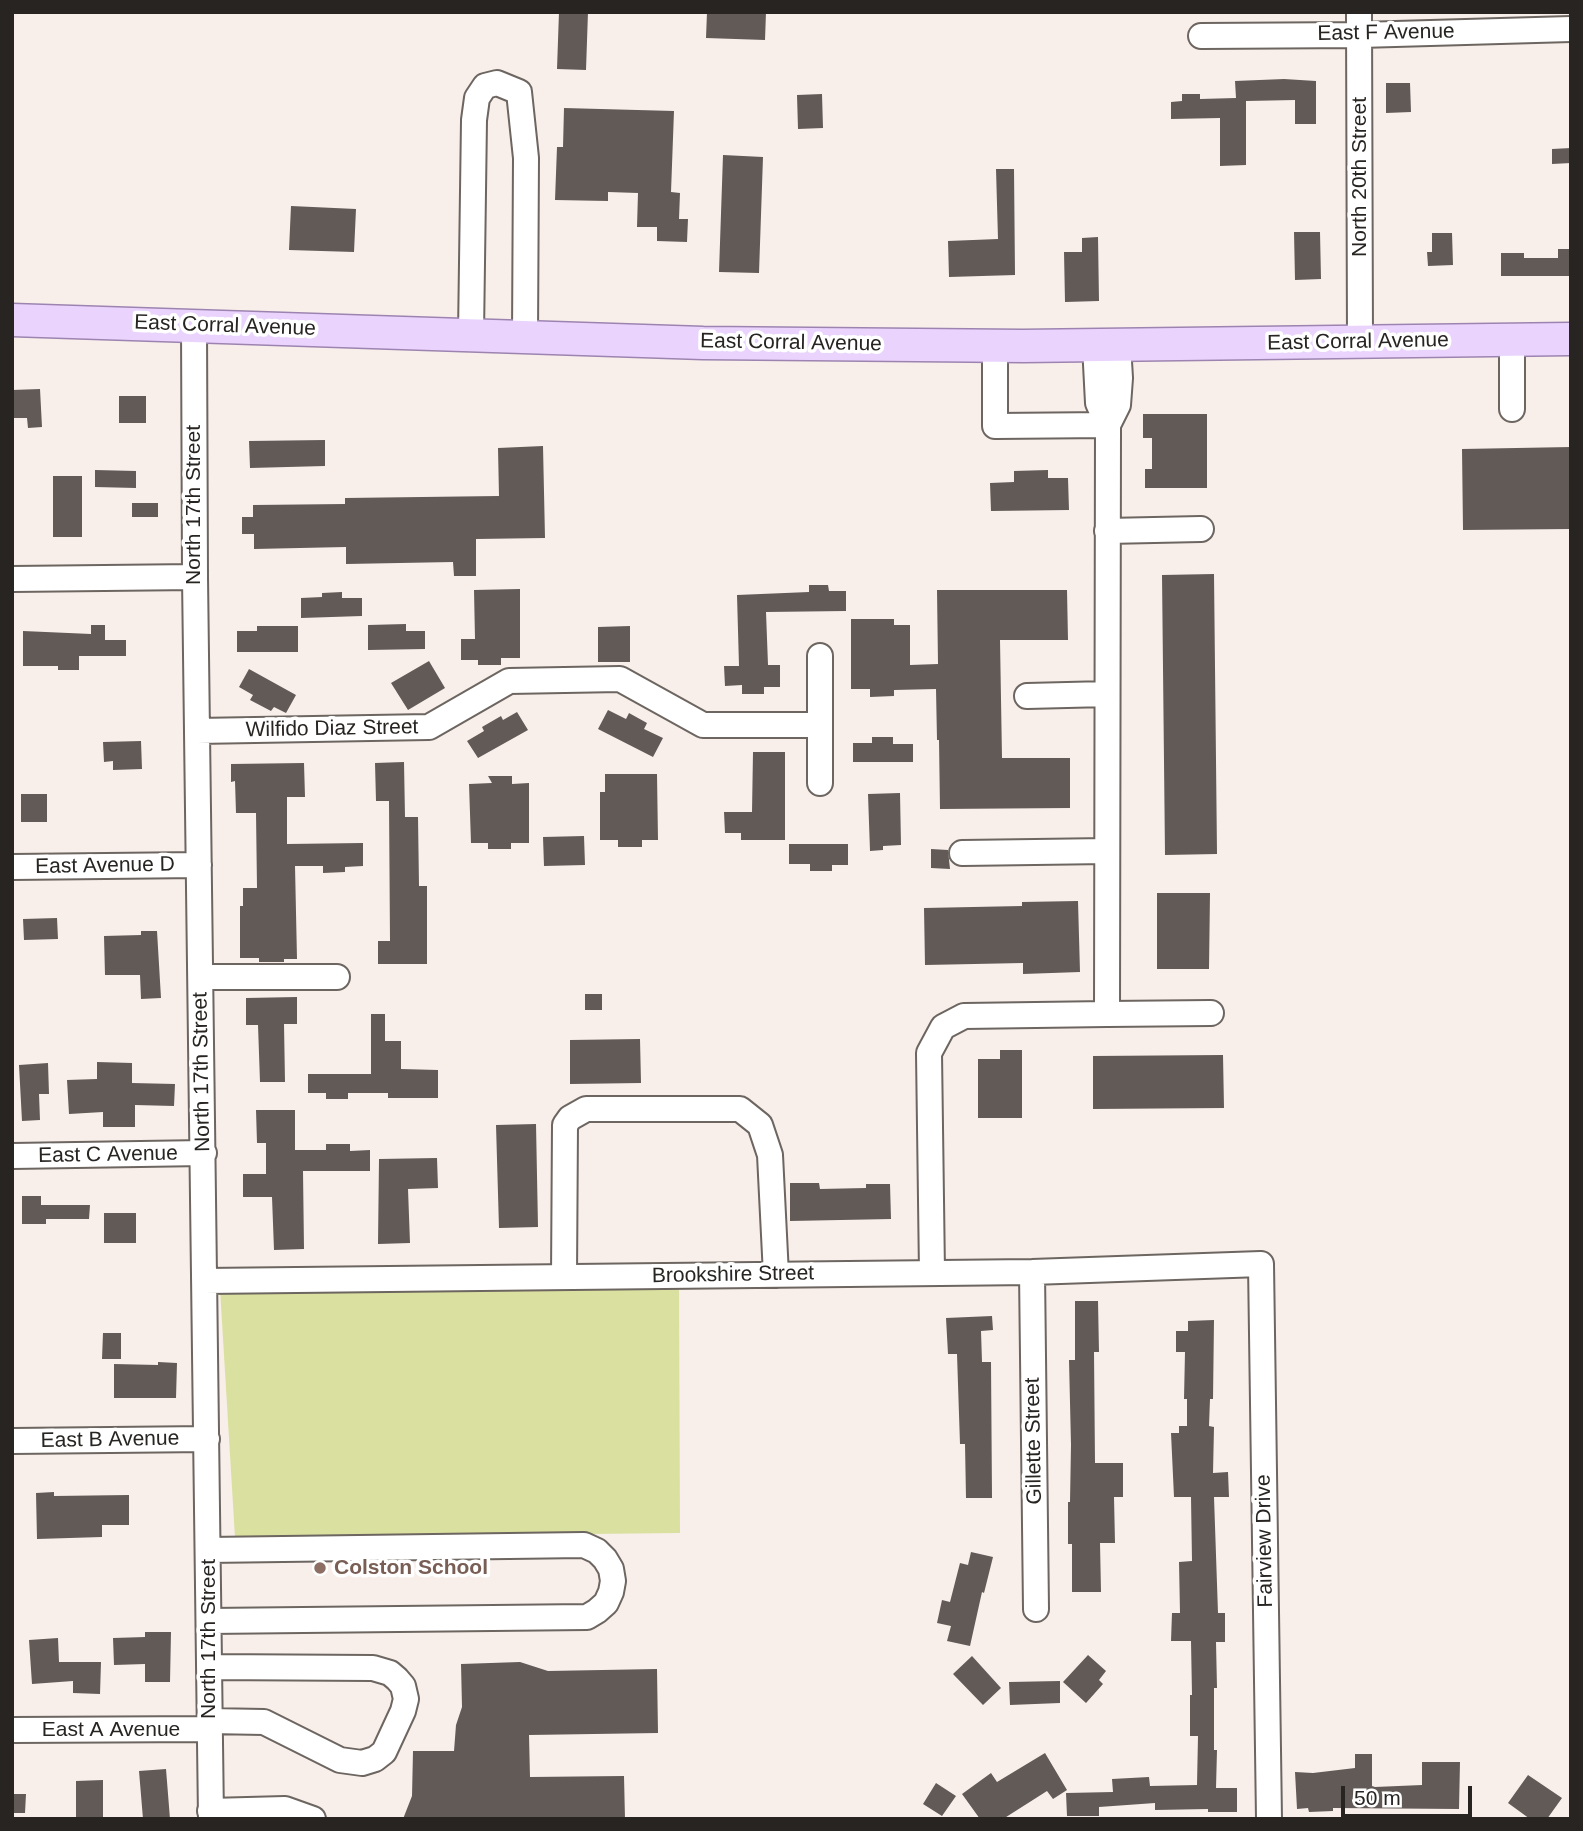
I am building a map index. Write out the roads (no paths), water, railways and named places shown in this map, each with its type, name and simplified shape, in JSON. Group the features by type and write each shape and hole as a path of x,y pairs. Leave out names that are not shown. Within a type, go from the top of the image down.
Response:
{"main road":[{"name":"East Corral Avenue","path":"12,320 703,343 995,346 1571,340"}],"street":[{"name":"East F Avenue","path":"1201,36 1359,24 1571,29"},
{"name":"North 20th Street","path":"1359,24 1360,342"},
{"path":"471,334 474,120 477,98 485,86 497,83 519,92 525,145 525,336"},
{"name":"North 17th Street","path":"194,325 211,1815"},
{"path":"1512,340 1512,409"},
{"path":"1106,345 1120,377 1118,405 1108,425 1107,1014"},
{"path":"995,346 995,426 1108,425"},
{"path":"1107,531 1200,529"},
{"path":"12,579 195,577"},
{"path":"820,656 821,783"},
{"name":"Wilfido Diaz Street","path":"197,731 429,727 509,681 620,679 703,725 821,725"},
{"path":"1027,696 1107,694"},
{"path":"961,853 1107,851"},
{"name":"East Avenue D","path":"12,867 199,865"},
{"path":"201,977 337,977"},
{"path":"932,1273 929,1053 943,1027 964,1016 1211,1013"},
{"path":"564,1277 565,1125 570,1118 586,1110 740,1110 760,1125 770,1154 776,1275"},
{"name":"East C Avenue","path":"12,1156 204,1153"},
{"name":"Brookshire Street","path":"205,1281 1031,1272 1261,1264"},
{"name":"Fairview Drive","path":"1261,1264 1269,1819"},
{"name":"Gillette Street","path":"1031,1272 1037,1609"},
{"name":"East B Avenue","path":"12,1441 207,1439"},
{"path":"208,1550 584,1545 597,1551 605,1559 611,1569 613,1581 606,1603 587,1617 209,1621"},
{"name":"East A Avenue","path":"12,1730 264,1723 340,1760 362,1763 375,1759 384,1752 407,1699 403,1686 397,1679 382,1670 209,1667"},
{"path":"211,1815 285,1810 313,1819"}],"place":[{"name":"Colston School","path":"320,1568"}]}
